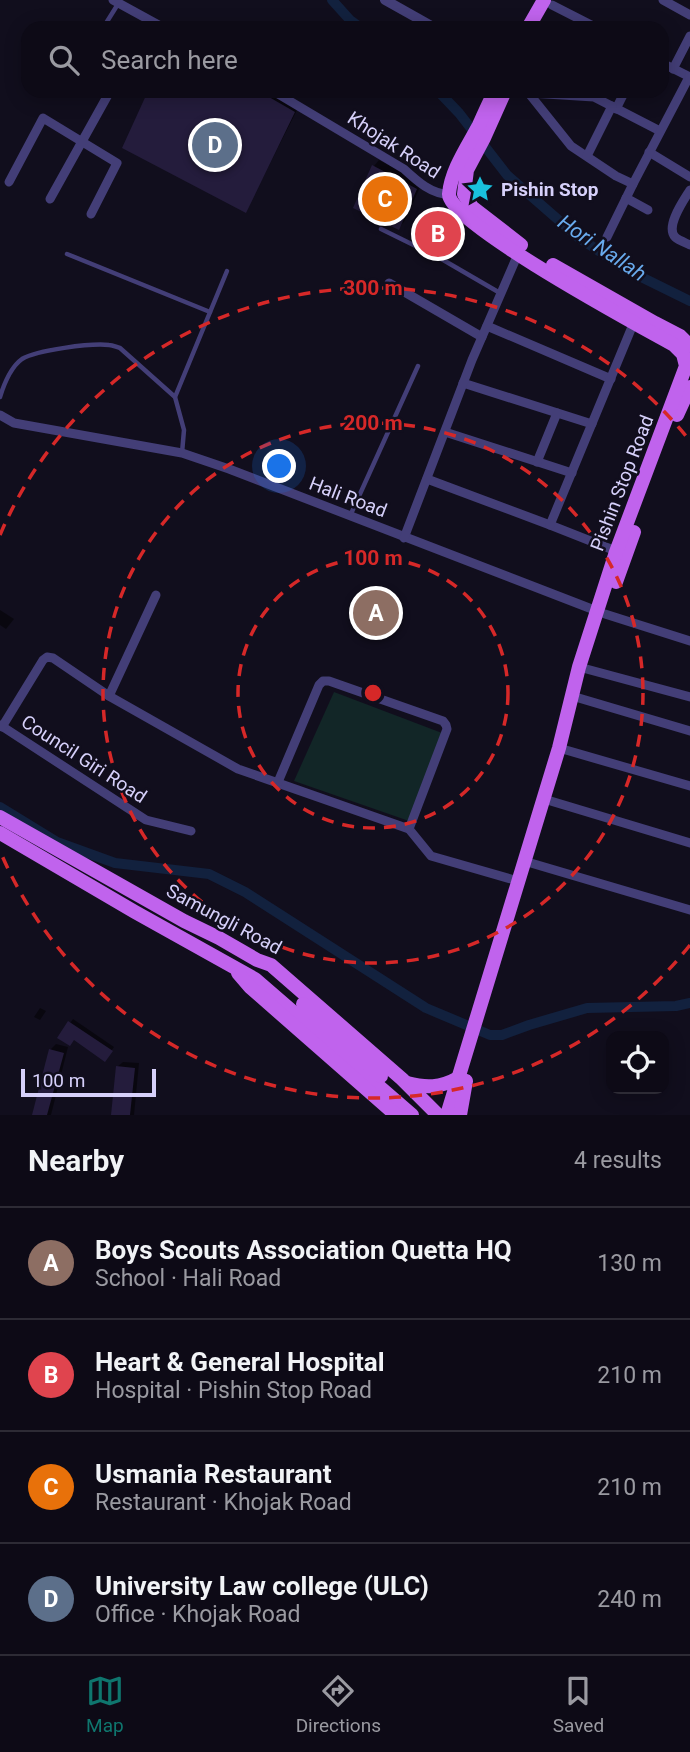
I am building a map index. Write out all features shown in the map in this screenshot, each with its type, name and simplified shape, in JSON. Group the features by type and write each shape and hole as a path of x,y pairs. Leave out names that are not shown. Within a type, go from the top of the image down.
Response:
{"main road":[{"path":"534,21 550,2"},
{"path":"542,21 550,2"},
{"path":"492,98 465,179 464,194 472,207 537,256 680,336 690,346"},
{"path":"449,196 454,173 501,98"},
{"name":"Pishin Stop Road","path":"449,196 477,225 518,254 582,294 674,345 683,354 686,366 583,668 562,749 482,1009"},
{"name":"Pishin Stop Road","path":"621,553 690,387"},
{"name":"Samungli Road","path":"0,817 184,921 280,971 438,1115"},
{"name":"Samungli Road","path":"0,834 233,967 250,988 396,1115"},
{"name":"Pishin Stop Road","path":"482,1009 518,881 528,862"},
{"path":"257,960 423,1115"},
{"path":"233,967 255,979 412,1115"},
{"path":"447,1115 472,1031 482,1009"},
{"path":"460,1115 482,1009"},
{"path":"406,1083 433,1087 458,1078"}],"street":[{"path":"385,0 422,21"},
{"path":"663,0 690,15"},
{"path":"115,2 151,21"},
{"path":"550,2 584,21"},
{"path":"673,69 690,36"},
{"path":"607,237 690,77 669,66"},
{"path":"50,199 106,98"},
{"name":"Khojak Road","path":"285,98 404,169 437,194 464,194"},
{"path":"534,98 571,146 633,184"},
{"path":"596,98 660,131"},
{"path":"587,156 620,98"},
{"path":"9,182 43,118 117,163 91,214"},
{"path":"649,152 690,177"},
{"path":"690,190 671,230 675,237 690,245"},
{"path":"626,198 648,211"},
{"path":"404,538 463,383 518,254"},
{"path":"389,283 482,337"},
{"path":"550,525 634,322"},
{"path":"487,326 611,379"},
{"path":"463,383 592,424"},
{"path":"537,462 557,413"},
{"name":"Hali Road","path":"0,415 14,423 182,453 601,612 690,641"},
{"path":"445,432 572,473"},
{"path":"427,479 621,553"},
{"path":"109,695 156,595"},
{"path":"1,726 47,657 238,769 409,829 430,856 518,881"},
{"path":"583,668 690,697"},
{"path":"278,782 323,681 443,721 447,729 409,829"},
{"path":"575,697 690,731"},
{"name":"Council Giri Road","path":"1,726 146,820 191,831"},
{"path":"562,749 690,786"},
{"path":"546,800 690,843"},
{"path":"528,862 690,910"}],"lane":[{"path":"106,21 115,2"},
{"path":"381,229 438,257 501,293"},
{"path":"66,254 210,312"},
{"path":"175,397 227,271"},
{"path":"0,397 6,380 21,360 39,352 109,345 120,348 175,397 184,430 182,453"},
{"path":"349,516 418,366"}],"green space":[{"path":"334,692 442,733 409,821 294,781"}],"building":[{"path":"145,98 271,98 295,112 246,213 122,148"},
{"path":"372,165 417,189 399,230 353,208"},
{"path":"68,1021 113,1051 105,1062 74,1040 70,1046 57,1038"},
{"path":"49,1049 64,1053 47,1115 32,1115"},
{"path":"116,1066 135,1068 130,1115 111,1115"}],"waterway":[{"name":"Hori Nallah","path":"332,0 351,21"},
{"name":"Hori Nallah","path":"445,98 507,175 578,237 629,271 690,301"},
{"path":"0,807 57,842 115,863 209,874 245,892 426,1008 490,1035 502,1035 587,1008 676,1006 690,1003"}],"place":[{"name":"University Law college (ULC)","path":"215,145"},
{"name":"Pishin Stop","path":"480,189"},
{"name":"Usmania Restaurant","path":"385,199"},
{"name":"Heart & General Hospital","path":"438,234"},
{"name":"Boys Scouts Association Quetta HQ","path":"376,613"}]}
